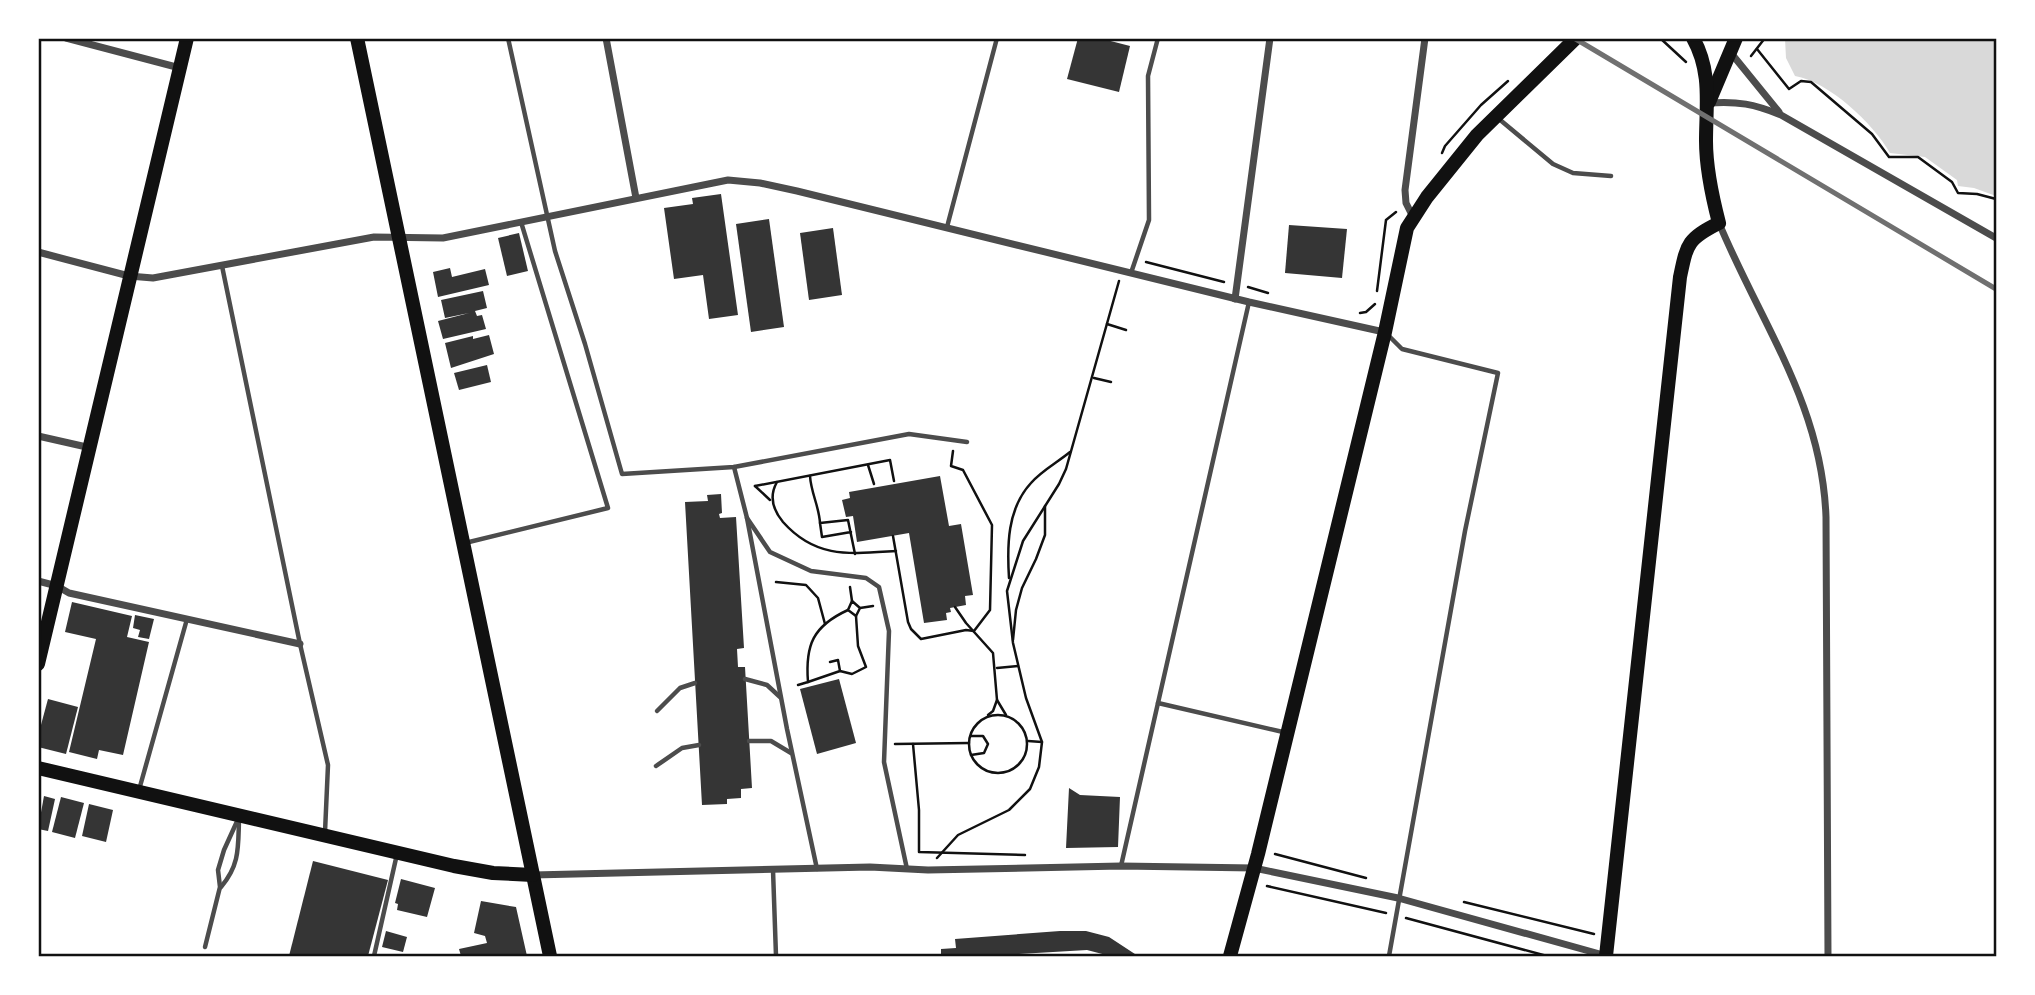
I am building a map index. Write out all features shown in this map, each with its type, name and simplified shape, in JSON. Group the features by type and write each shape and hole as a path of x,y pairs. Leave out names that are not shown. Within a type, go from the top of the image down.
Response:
{"main road":[{"path":"38,664 187,38"},
{"path":"357,38 550,957"},
{"path":"1608,956 1680,278 1690,242 1697,234 1719,223 1707,166 1709,103 1701,54 1693,38"},
{"path":"1230,957 1385,332 1410,210 1496,116 1576,39"},
{"path":"1709,103 1733,46"},
{"path":"38,768 484,872 533,875"}],"street":[{"path":"66,38 180,68"},
{"path":"606,38 636,198"},
{"path":"1235,299 1270,38"},
{"path":"1410,210 1405,190 1425,38"},
{"path":"1733,46 1781,115"},
{"path":"1709,103 1754,104 1781,115 1997,238"},
{"path":"38,252 129,276 153,278 374,237 443,238 728,180 760,183 1235,299 1385,332"},
{"path":"1719,223 1743,279 1798,390 1816,440 1823,476 1828,957"},
{"path":"38,436 91,448"},
{"path":"38,581 57,586 69,593 300,644"},
{"path":"533,875 1121,866 1254,868 1398,898 1608,956"}],"lane":[{"path":"508,38 555,251 622,474 734,467 909,434 967,442"},
{"path":"947,228 997,38"},
{"path":"1131,273 1149,220 1148,76 1158,38"},
{"path":"1496,116 1553,164 1573,173 1611,176"},
{"path":"464,544 608,508 521,222"},
{"path":"222,266 300,644 328,765 325,837"},
{"path":"1121,866 1249,302"},
{"path":"1385,332 1402,348 1498,373 1465,531 1389,957"},
{"path":"734,467 747,518 817,869"},
{"path":"747,518 770,551 811,571 866,578 879,587 889,631 884,762 907,869"},
{"path":"139,791 187,619"},
{"path":"745,679 766,685 781,697"},
{"path":"657,711 680,688 695,683"},
{"path":"1158,703 1287,732"},
{"path":"749,741 771,741 792,754"},
{"path":"656,766 682,748 699,745"},
{"path":"220,887 232,874 237,852 239,816"},
{"path":"205,947 220,887 218,870 239,816"},
{"path":"374,957 397,853"},
{"path":"774,870 776,957"}],"path":[{"path":"1660,38 1684,61 1693,63"},
{"path":"1765,38 1757,50 1789,89 1801,81 1811,82 1872,134 1889,158 1918,157 1952,182 1958,193 1977,194 1997,200"},
{"path":"1439,162 1445,146 1481,105 1505,83 1517,77"},
{"path":"1376,292 1386,220 1410,210"},
{"path":"1134,259 1276,295"},
{"path":"928,870 958,835 1009,810 1030,789 1035,779 1042,742 1026,698 1013,643 1008,599 1010,583 1023,541 1059,484 1073,450 1122,271"},
{"path":"1355,314 1366,312 1375,304"},
{"path":"1107,324 1126,330"},
{"path":"1093,378 1111,382"},
{"path":"954,441 951,466 963,470 992,525 990,610 974,631"},
{"path":"1010,583 1008,554 1011,522 1019,500 1031,482 1073,450"},
{"path":"894,481 890,460 755,486 772,502 777,515 796,537 814,548 855,554 896,551"},
{"path":"868,465 874,484"},
{"path":"810,475 811,492 819,507 822,537 850,532"},
{"path":"772,502 777,482"},
{"path":"1013,643 1016,610 1022,588 1045,535 1045,506"},
{"path":"820,523 848,520 855,554"},
{"path":"893,536 908,622 912,629 921,639 966,630 974,631"},
{"path":"808,682 808,650 815,634 825,624 848,610 852,601 850,576"},
{"path":"776,582 806,585 818,598 825,624"},
{"path":"852,601 860,608"},
{"path":"860,608 883,604"},
{"path":"955,607 993,653 997,700 1006,716"},
{"path":"798,685 840,671 852,674 866,667 858,646 856,615 860,608"},
{"path":"848,610 856,615"},
{"path":"830,662 838,660 840,671"},
{"path":"996,668 1018,666"},
{"path":"985,718 992,715 1006,716 1013,718 1023,728 1028,741 1027,752 1021,763 1011,770 1000,773 988,771 978,765 971,755 971,736 978,723 993,710 997,700"},
{"path":"971,736 983,736 988,744 984,753 971,755"},
{"path":"1028,741 1042,742"},
{"path":"884,744 969,743"},
{"path":"913,744 919,810 919,852 942,853"}],"shaded area":[{"path":"1785,39 1996,39 1996,196 1974,188 1958,186 1957,180 1925,157 1890,153 1873,129 1836,95 1822,86 1795,76 1786,58"}],"building":[{"path":"1078,38 1099,38 1130,46 1119,92 1067,79"},
{"path":"721,194 738,315 709,319 703,275 674,279 664,208 693,204 692,198"},
{"path":"769,219 784,327 751,332 736,224"},
{"path":"1289,225 1347,229 1342,278 1285,273"},
{"path":"833,228 842,295 809,300 800,233"},
{"path":"519,233 528,271 507,276 498,238"},
{"path":"450,268 452,277 485,269 489,285 438,297 433,272"},
{"path":"483,291 487,308 475,311 477,316 482,315 486,329 443,339 438,321 469,313 445,318 441,300"},
{"path":"489,335 494,354 451,368 445,343"},
{"path":"487,365 491,382 459,390 454,373"},
{"path":"940,476 949,526 961,524 973,595 965,596 966,605 950,608 951,612 946,613 947,620 924,623 909,533 857,542 853,516 846,517 842,500 850,498 849,492"},
{"path":"721,494 720,518 736,517 744,648 737,649 738,667 745,667 752,788 741,789 741,798 727,799 727,804 702,805 685,502 708,501 707,495"},
{"path":"72,602 132,616 127,637 149,642 123,755 99,750 97,759 69,752 96,639 65,632"},
{"path":"135,615 154,619 149,639 138,637 140,630 133,628"},
{"path":"839,679 856,743 817,754 800,689"},
{"path":"48,699 78,707 66,754 38,747 38,736"},
{"path":"1069,788 1080,795 1120,797 1118,847 1066,848"},
{"path":"44,796 55,799 48,831 38,829"},
{"path":"61,797 84,803 75,838 52,832"},
{"path":"89,804 113,810 106,842 82,836"},
{"path":"313,861 388,880 368,956 289,956"},
{"path":"401,879 435,888 427,917 397,910 398,904 395,903"},
{"path":"481,901 516,907 527,956 461,956 459,949 487,943 485,936 474,933"},
{"path":"386,931 407,937 403,952 382,947"},
{"path":"1086,931 1109,937 1138,956 1110,956 1087,950 1019,954 1020,956 941,956 941,949 956,948 955,939"}],"railway":[{"path":"1574,38 1996,289"}]}
